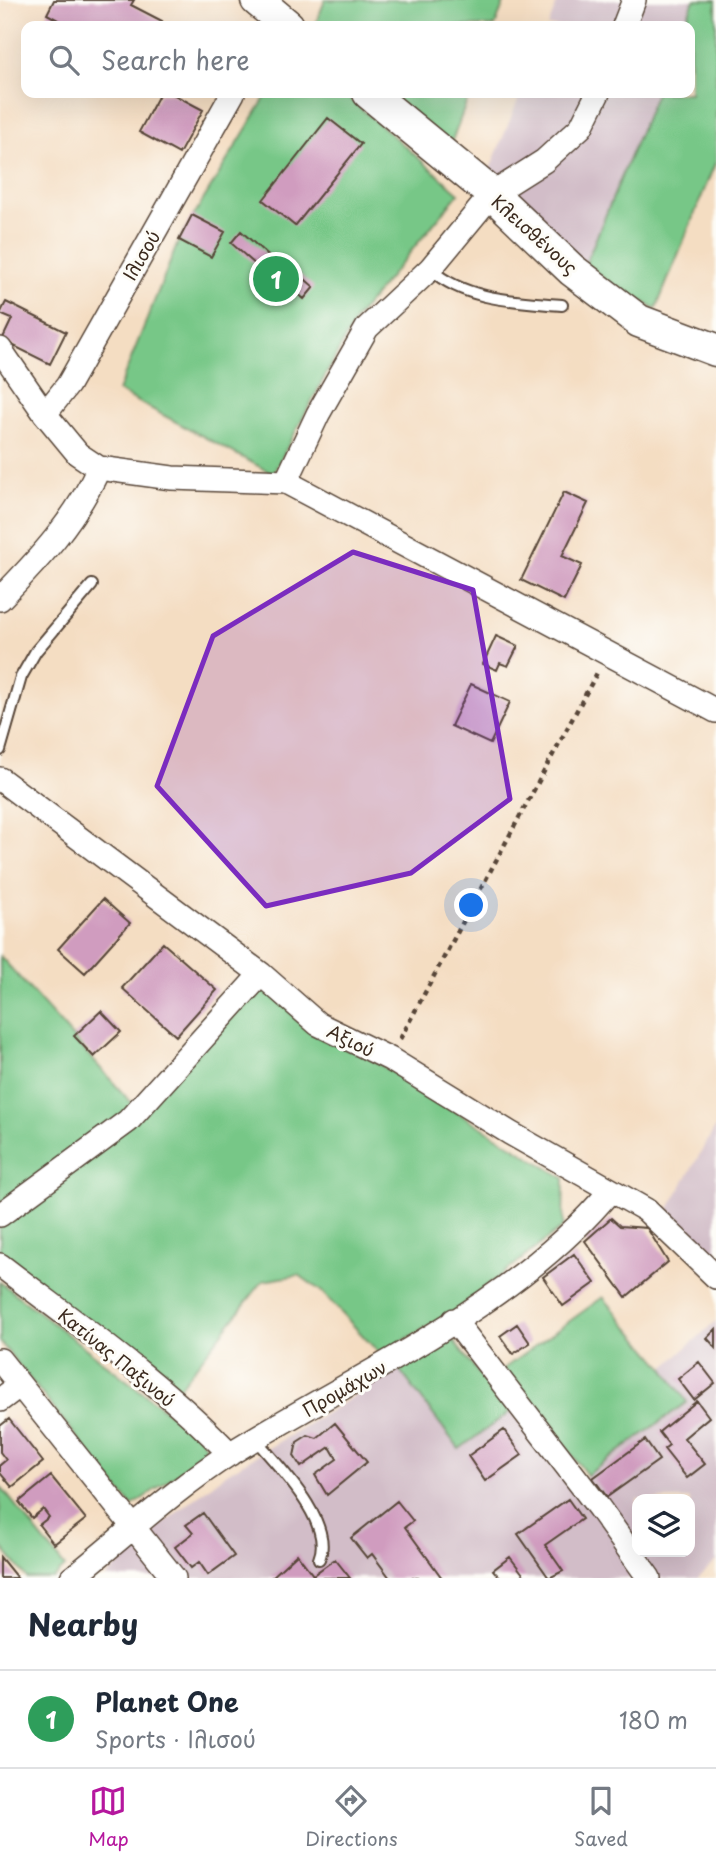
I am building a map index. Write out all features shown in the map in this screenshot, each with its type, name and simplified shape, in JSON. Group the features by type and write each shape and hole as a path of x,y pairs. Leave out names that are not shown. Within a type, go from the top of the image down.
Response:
{"main road":[{"name":"Κλεισθένους","path":"375,98 492,194 572,270 639,321 716,350"}],"street":[{"path":"626,21 634,0"},
{"name":"Ιλισού","path":"46,414 68,385 230,98"},
{"path":"286,482 357,342 373,322 430,269 492,194 544,160 581,127 596,98"},
{"path":"0,349 78,454 99,468 173,478 286,482 716,711"},
{"path":"0,599 54,543 77,512 99,468"},
{"name":"Αξιού","path":"0,779 261,974 318,1024 390,1059 659,1220 716,1277"},
{"path":"0,1215 128,1121 261,974"},
{"name":"Προμάχων","path":"72,1578 230,1454 408,1351 454,1320 550,1250 592,1213 610,1191"},
{"name":"Κατίνας Παξινού","path":"0,1265 207,1429 230,1454"},
{"path":"454,1320 592,1498 649,1578"},
{"path":"0,1360 174,1578"},
{"path":"0,1400 20,1385"}],"lane":[{"path":"430,269 442,279 494,299 562,305"},
{"path":"0,750 21,677 36,651 92,585"},
{"path":"256,1440 291,1482 318,1523 324,1538 320,1559"}],"path":[{"path":"390,1059 607,655"}],"highlighted area":[{"path":"353,552 473,590 510,799 411,873 266,906 157,786 213,636"}],"shaded area":[{"path":"558,0 694,0 686,21 550,21"},
{"path":"519,98 654,98 585,265 486,179"},
{"path":"716,1126 716,1261 668,1210"},
{"path":"716,1321 716,1561 698,1578 105,1578 152,1532 227,1473 399,1369 459,1449 512,1410 573,1486 687,1403 664,1368"}],"green space":[{"path":"325,0 505,0 497,21 317,21"},
{"path":"694,0 716,0 716,161 656,309 615,287 585,265 654,98 695,98 695,21 686,21"},
{"path":"265,98 349,98 459,193 356,318 273,474 118,391 179,240"},
{"path":"393,98 468,98 450,146"},
{"path":"0,956 136,1108 255,983 363,1054 564,1178 563,1227 455,1311 380,1354 321,1291 299,1275 263,1281 174,1394 0,1254"},
{"path":"0,1282 201,1438 206,1448 201,1457 132,1506 0,1342"},
{"path":"603,1297 664,1368 687,1402 587,1475 529,1398 459,1449 399,1369 450,1336 485,1382"},
{"path":"0,1486 65,1567 53,1578 27,1578 0,1545"}],"building":[{"path":"54,0 134,0 131,5 162,21 60,21 47,14"},
{"path":"157,98 180,98 203,110 179,154 139,132"},
{"path":"328,118 361,144 295,226 263,200"},
{"path":"192,215 225,232 211,257 179,240"},
{"path":"241,231 275,262 265,273 231,243"},
{"path":"283,260 314,287 304,299 273,272"},
{"path":"6,302 66,332 50,364 2,340 12,319 0,314"},
{"path":"564,492 588,503 562,556 582,565 564,601 521,580"},
{"path":"496,636 518,646 508,666 500,663 497,670 483,664"},
{"path":"471,684 510,702 490,744 451,726"},
{"path":"103,899 130,923 85,973 58,949"},
{"path":"163,943 217,990 176,1036 122,988"},
{"path":"101,1011 121,1032 94,1057 74,1036"},
{"path":"611,1218 620,1226 647,1228 668,1262 626,1297 585,1241"},
{"path":"574,1254 595,1283 563,1306 543,1277"},
{"path":"517,1324 530,1343 513,1354 500,1336"},
{"path":"716,1329 716,1348 707,1338"},
{"path":"699,1362 715,1383 694,1400 678,1379"},
{"path":"697,1401 709,1417 684,1438 705,1464 687,1478 664,1449 669,1445 659,1432"},
{"path":"9,1419 43,1462 12,1487 0,1473 0,1465 6,1460 0,1452 0,1426"},
{"path":"335,1423 367,1462 327,1495 315,1475 337,1459 330,1447 301,1467 294,1456 297,1442 308,1435 317,1438"},
{"path":"504,1430 522,1455 485,1481 468,1456"},
{"path":"645,1440 659,1460 607,1497 593,1478"},
{"path":"51,1476 86,1519 54,1544 39,1525 49,1517 43,1509 32,1518 19,1502"},
{"path":"568,1499 582,1519 545,1545 563,1571 549,1578 518,1534"},
{"path":"397,1501 413,1521 405,1527 442,1578 390,1578 372,1554 367,1558 351,1538"},
{"path":"203,1513 234,1556 208,1575 199,1562 191,1568 175,1547 193,1533 186,1525"},
{"path":"297,1554 313,1575 335,1559 350,1578 271,1578"},
{"path":"0,1557 17,1578 0,1578"},
{"path":"510,1557 526,1578 500,1578 493,1570"}],"place":[{"name":"Planet One","path":"276,279"}]}
